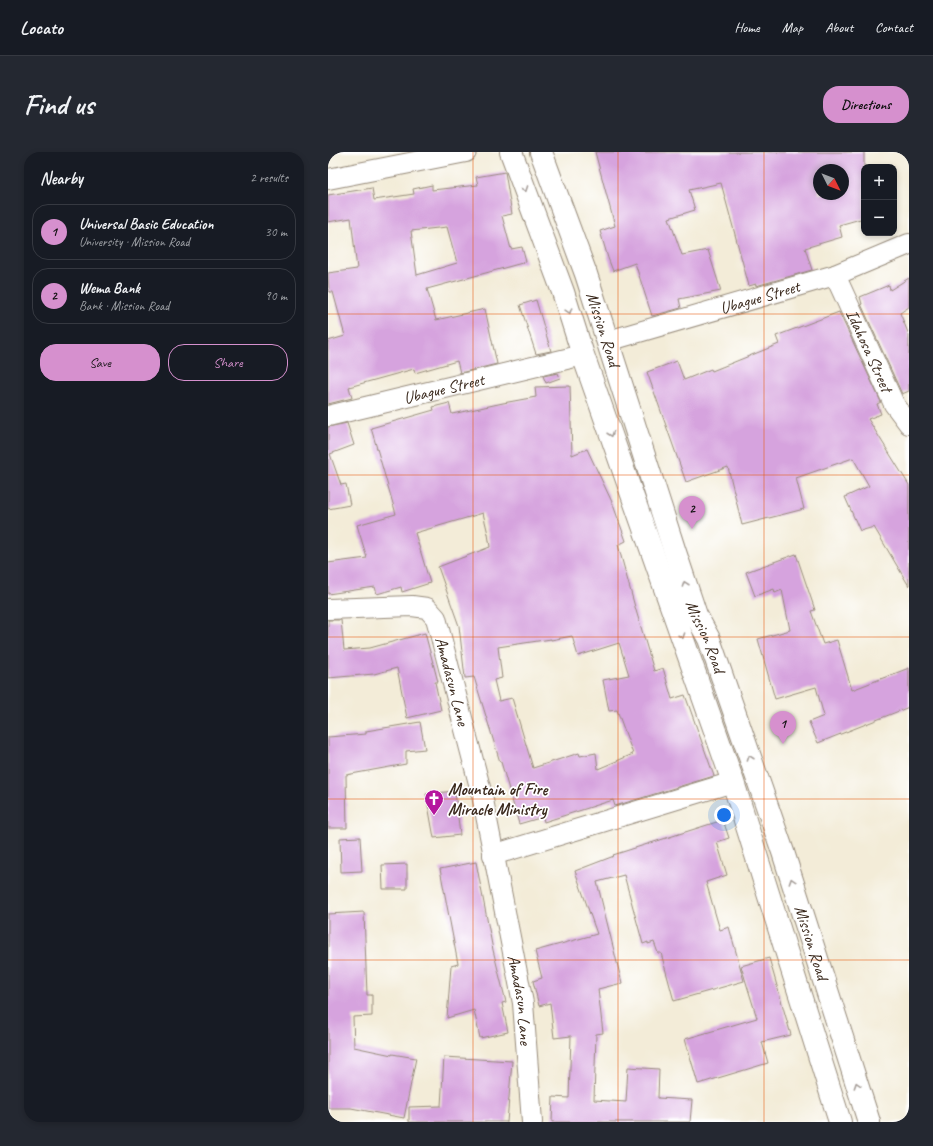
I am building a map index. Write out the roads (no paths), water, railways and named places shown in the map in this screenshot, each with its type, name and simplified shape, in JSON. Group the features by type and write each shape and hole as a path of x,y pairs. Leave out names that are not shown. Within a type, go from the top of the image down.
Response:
{"street":[{"path":"328,179 466,152"},
{"name":"Mission Road","path":"511,152 563,292 583,355 733,782 840,1122"},
{"name":"Mission Road","path":"540,152 586,274 696,615 709,639 783,852 869,1122"},
{"name":"Ubague Street","path":"608,341 835,275 909,244"},
{"name":"Idahosa Street","path":"835,275 894,404 909,424"},
{"name":"Ubague Street","path":"328,416 583,355"},
{"name":"Amadasun Lane","path":"328,609 412,606 427,608 436,618 482,795 524,1003 532,1122"},
{"path":"493,855 733,782"}],"place":[{"name":"Wema Bank","path":"692,529"},
{"name":"Universal Basic Education","path":"783,744"},
{"name":"Mountain of Fire Miracle Ministry","path":"434,816"}]}
